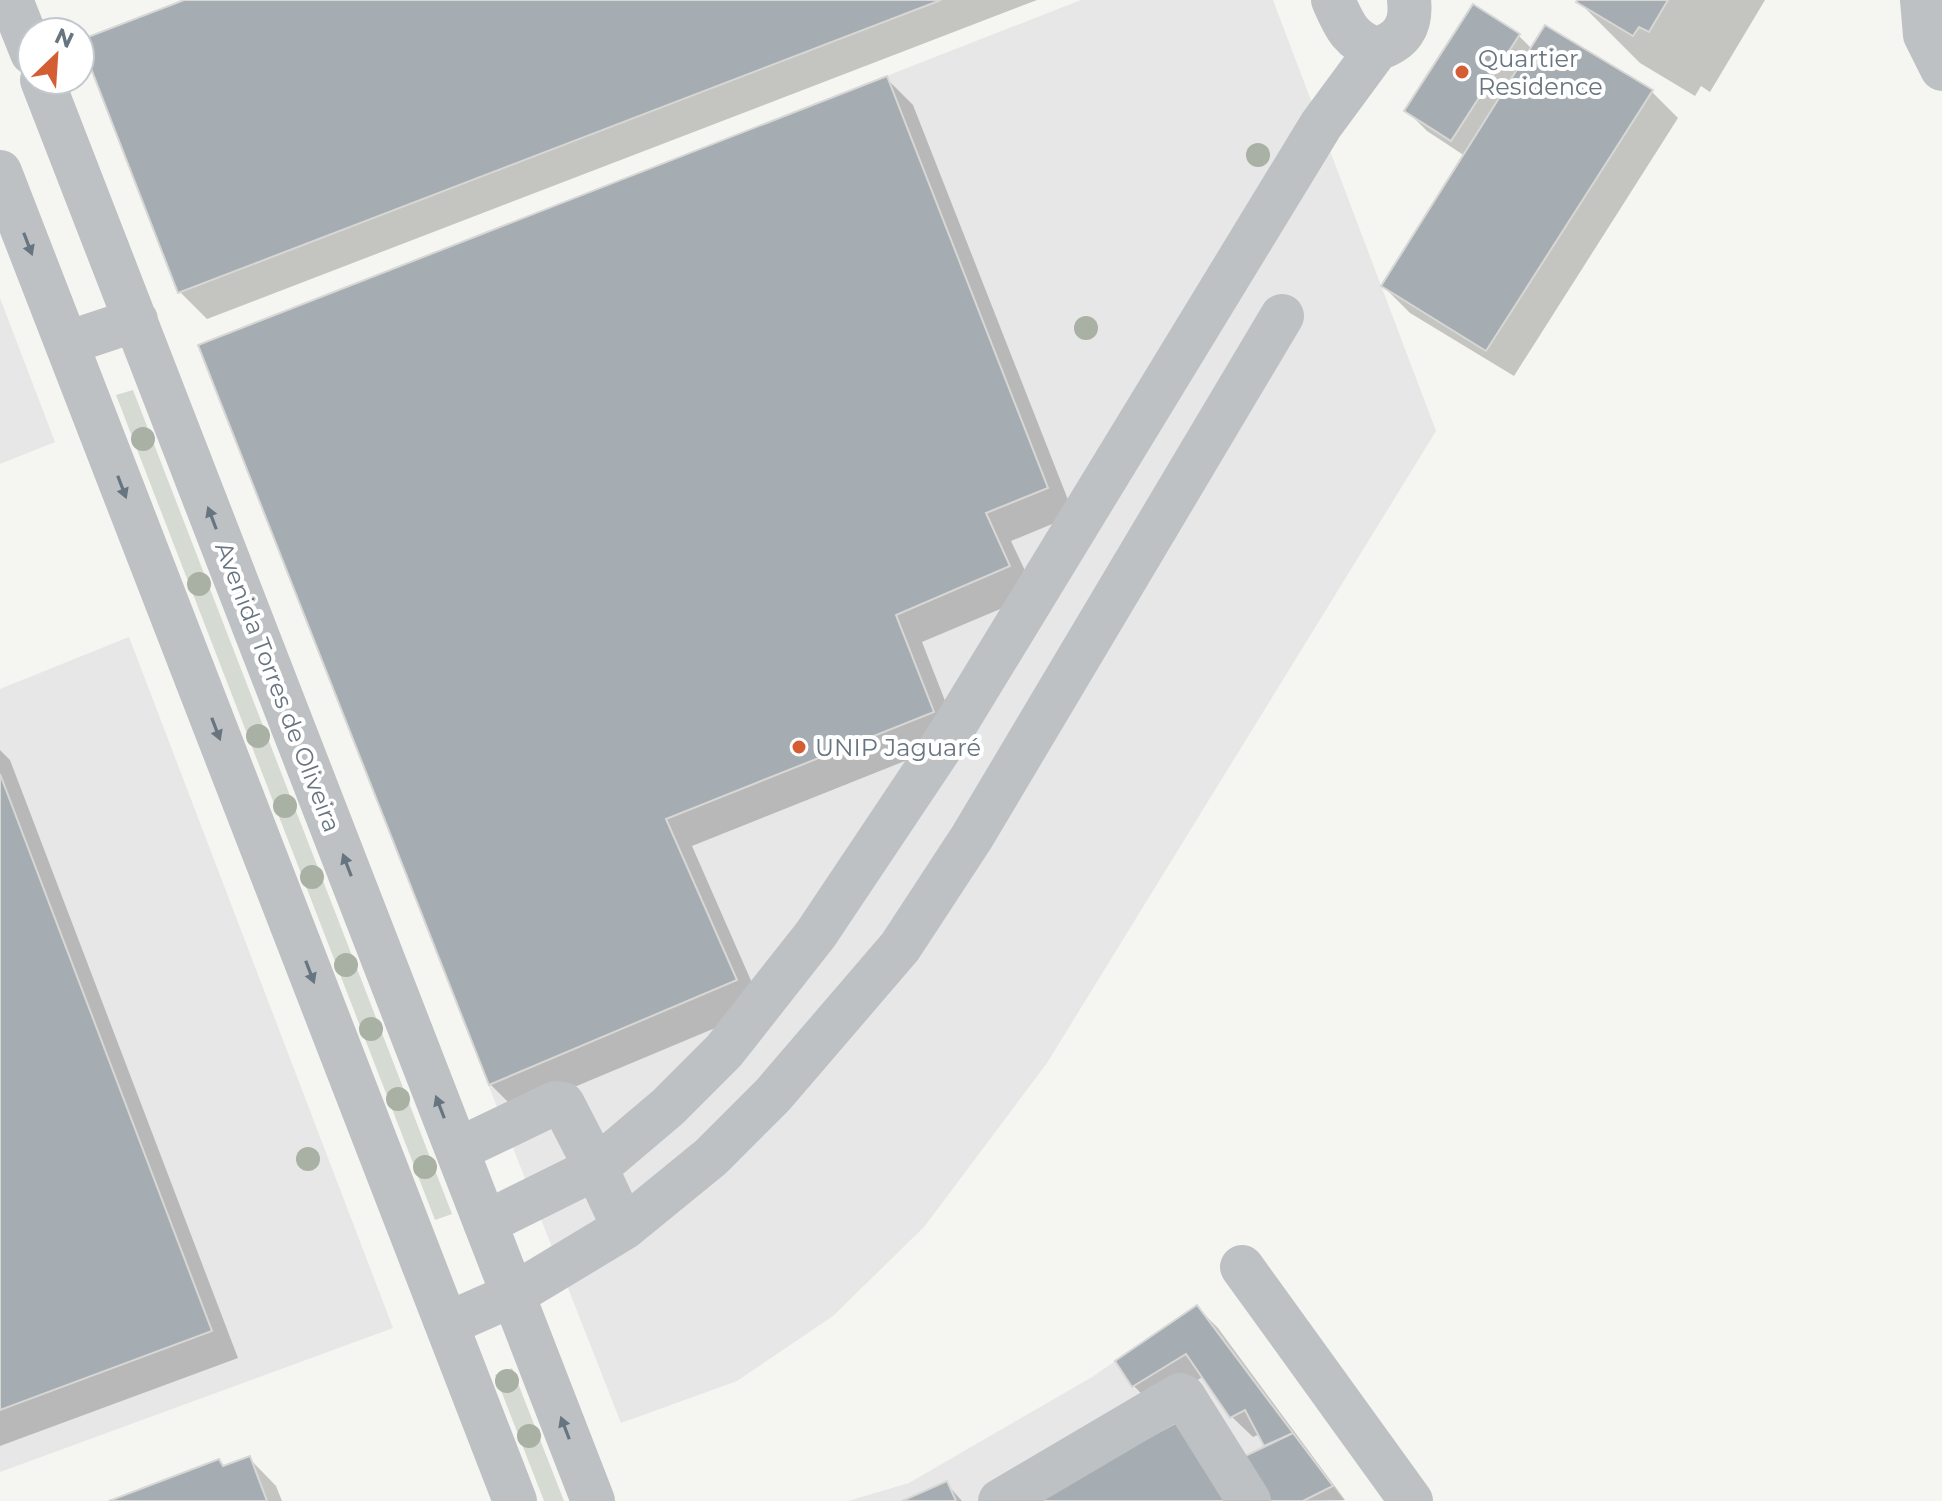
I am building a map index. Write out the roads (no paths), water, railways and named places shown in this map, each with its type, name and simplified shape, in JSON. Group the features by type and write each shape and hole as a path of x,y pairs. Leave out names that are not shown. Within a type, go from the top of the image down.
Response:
{"street":[{"path":"1333,0 1345,28 1353,38 1377,49"},
{"path":"1922,0 1925,35 1942,69"},
{"path":"485,1223 596,1168 668,1107 724,1051 816,934 951,732 1321,125 1377,49 1397,40 1405,31 1414,5"},
{"name":"Avenida Torres de Oliveira","path":"48,96 593,1501"},
{"path":"0,172 515,1501"},
{"path":"447,1324 513,1295 624,1228 711,1157 752,1116 900,947 972,837 1282,316"},
{"path":"67,343 136,320"},
{"path":"457,1150 558,1102 565,1106 624,1228"},
{"path":"1242,1267 1411,1501"},
{"path":"1000,1501 1180,1395 1249,1501"}],"place":[{"name":"Quartier Residence","path":"1462,72"},
{"name":"UNIP Jaguaré","path":"799,747"}]}
